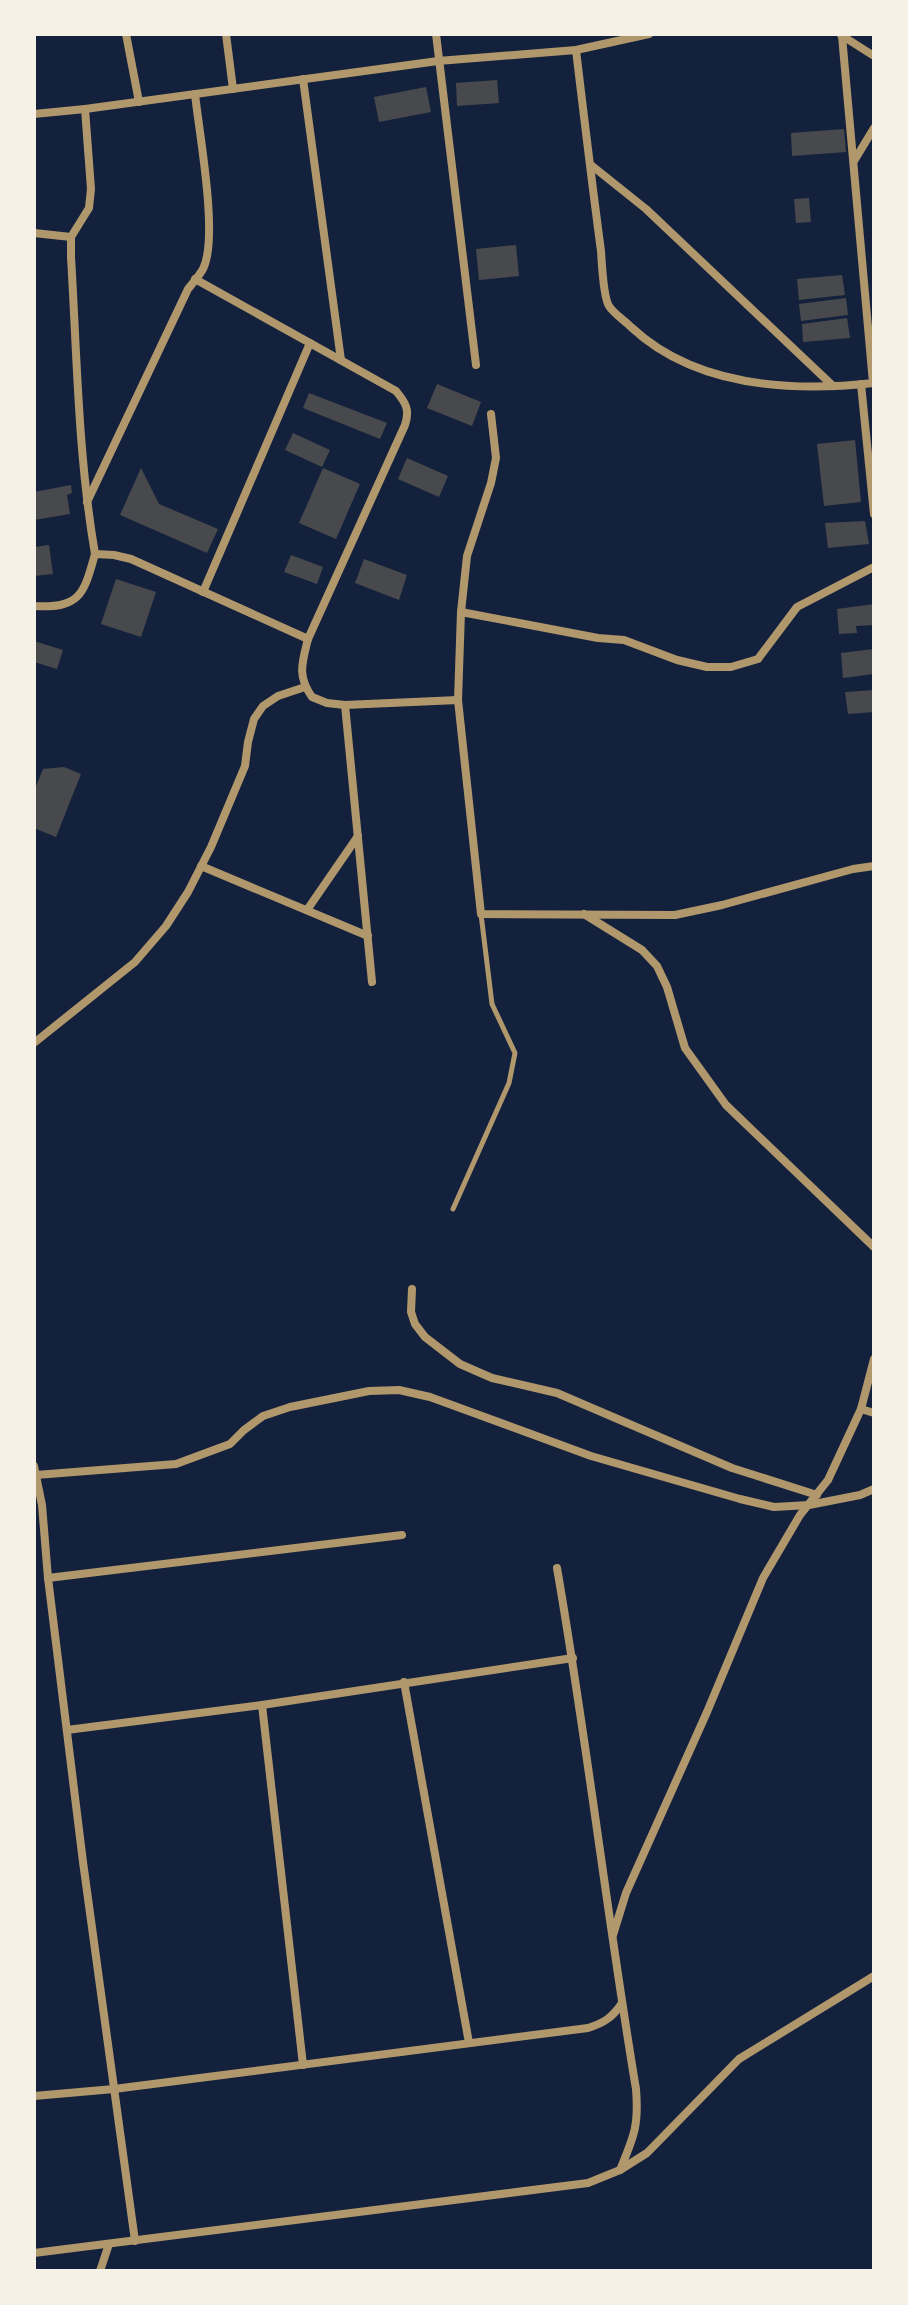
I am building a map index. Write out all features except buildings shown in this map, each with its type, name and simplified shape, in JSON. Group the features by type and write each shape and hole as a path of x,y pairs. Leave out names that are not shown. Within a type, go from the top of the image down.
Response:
{"street":[{"path":"126,34 139,102"},
{"path":"226,34 233,89"},
{"path":"436,34 476,365"},
{"path":"34,114 438,61 576,50 649,34"},
{"path":"576,50 607,304 641,336 675,357 713,374 753,383 833,386 874,383 870,300 841,35"},
{"path":"841,35 874,56"},
{"path":"303,79 341,360"},
{"path":"86,503 188,289 203,268 208,250 210,224 195,94"},
{"path":"34,606 60,606 72,602 85,588 95,554 86,503 77,389 71,237 89,208 91,189 85,109"},
{"path":"853,161 874,128"},
{"path":"590,164 646,209 833,386"},
{"path":"34,233 71,237"},
{"path":"195,279 396,391 405,401 409,413 308,639 302,678 305,687 312,697 345,705 458,700"},
{"path":"203,592 310,343"},
{"path":"861,384 874,514"},
{"path":"491,414 496,458 467,556 461,612 458,700 481,914 675,915 874,866"},
{"path":"95,554 131,559 308,639"},
{"path":"461,612 598,638 624,640 677,660 707,667 731,667 758,659 797,607 874,567"},
{"path":"34,1043 135,962 166,926 211,847 245,766 254,719 263,706 278,696 305,687"},
{"path":"345,705 372,982"},
{"path":"307,910 358,836"},
{"path":"201,866 368,936"},
{"path":"584,914 642,950 657,966 667,987 685,1048 726,1105 874,1247"},
{"path":"412,1289 411,1312 415,1324 425,1337 460,1364 492,1378 557,1393 732,1468 817,1495"},
{"path":"612,1938 626,1893 763,1578 800,1515 828,1480 861,1409 874,1359"},
{"path":"135,2241 67,1730 42,1505 35,1471 176,1464 230,1444 263,1416 290,1407 369,1391 399,1390 430,1397 591,1456 774,1507 809,1505 860,1495 874,1489"},
{"path":"861,1409 874,1413"},
{"path":"48,1578 402,1535"},
{"path":"557,1568 573,1658 638,2110 636,2130 620,2170"},
{"path":"67,1730 262,1705 573,1658"},
{"path":"404,1682 469,2043"},
{"path":"262,1705 303,2065"},
{"path":"34,2253 588,2183 620,2170 647,2153 739,2059 874,1976"},
{"path":"34,2096 114,2089 588,2028 603,2023 622,2003"},
{"path":"100,2271 109,2244"}],"lane":[{"path":"453,1209 509,1083 515,1053 492,1004 481,914"}]}
